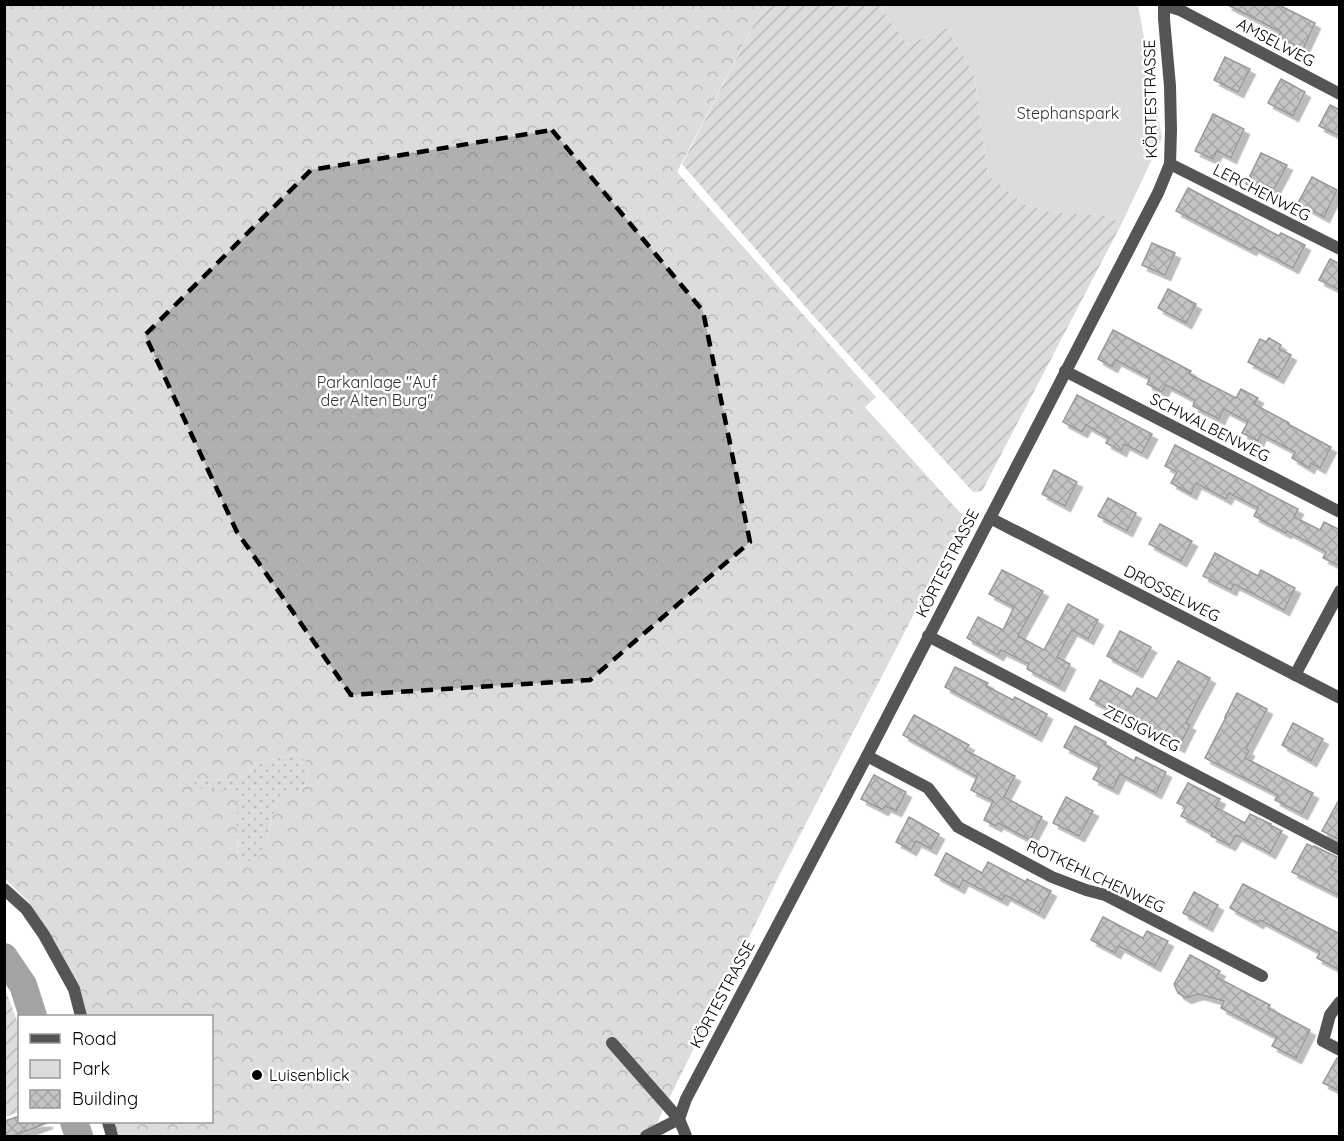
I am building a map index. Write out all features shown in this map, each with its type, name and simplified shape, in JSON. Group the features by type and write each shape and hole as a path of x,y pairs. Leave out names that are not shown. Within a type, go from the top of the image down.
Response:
{"street":[{"name":"AMSELWEG","path":"1164,5 1180,10 1340,94"},
{"name":"KÖRTESTRASSE","path":"679,1119 686,1099 867,756 1158,193 1170,164 1170,86 1164,5"},
{"name":"LERCHENWEG","path":"1170,164 1340,249"},
{"name":"SCHWALBENWEG","path":"1065,370 1340,512"},
{"name":"DROSSELWEG","path":"990,518 1340,698"},
{"path":"1295,675 1340,591"},
{"name":"ZEISIGWEG","path":"928,636 1340,850"},
{"name":"ROTKEHLCHENWEG","path":"867,756 928,788 958,827 1052,878 1105,895 1262,975"},
{"path":"4,889 26,909 44,935 74,989 80,1015"},
{"path":"1340,1002 1330,1015 1323,1041 1340,1050"},
{"path":"612,1043 679,1119 687,1137"},
{"path":"646,1137 679,1119"}],"highlighted area":[{"path":"552,130 703,311 750,542 590,680 351,695 237,532 145,335 311,170"}],"green space":[{"name":"Parkanlage \"Auf der Alten Burg\"","path":"4,5 764,5 677,172 876,397 865,407 964,517 782,870 657,1123 666,1136 116,1136 112,1123 213,1123 213,1015 86,1015 53,940 28,901 5,879","holes":["297,754 308,763 305,786 300,793 277,799 266,842 256,861 243,861 238,857 238,793 195,788 195,779 238,780 258,763"]},
{"path":"764,5 879,5 907,45 947,28 974,74 988,175 1024,204 1049,212 1103,215 1122,223 982,491 973,492 810,312 682,164"},
{"name":"Stephanspark","path":"879,5 1138,5 1162,138 1122,223 1103,215 1049,212 1024,204 988,175 974,74 947,28 907,45"},
{"path":"297,754 308,763 305,786 300,793 286,795 272,818 266,842 256,861 243,861 238,857 237,828 194,788 195,779 238,780 258,763"},
{"path":"5,989 18,1023 18,1112 5,1117"}],"building":[{"path":"1226,4 1277,4 1315,23 1303,49 1278,37 1281,32"},
{"path":"1225,57 1250,69 1238,92 1214,80"},
{"path":"1281,79 1305,92 1293,116 1268,103"},
{"path":"1330,105 1340,110 1340,136 1319,126"},
{"path":"1213,114 1244,129 1231,158 1217,151 1213,159 1195,151"},
{"path":"1261,153 1287,165 1274,189 1265,185 1262,191 1246,184"},
{"path":"1312,177 1337,190 1324,217 1298,203"},
{"path":"1188,188 1279,236 1281,233 1305,245 1293,268 1253,247 1251,250 1176,211"},
{"path":"1152,243 1175,253 1165,275 1142,265"},
{"path":"1330,259 1340,264 1340,290 1319,280"},
{"path":"1168,289 1196,304 1186,323 1158,308"},
{"path":"1113,330 1191,371 1189,374 1236,398 1241,389 1258,398 1254,404 1331,447 1320,468 1311,463 1309,468 1292,458 1295,452 1261,434 1258,441 1242,433 1248,422 1224,409 1219,419 1193,406 1195,400 1166,385 1162,392 1147,384 1150,378 1116,360 1112,367 1098,359"},
{"path":"1269,338 1281,345 1279,349 1291,355 1278,378 1248,362 1260,339 1266,342"},
{"path":"1077,395 1152,434 1142,453 1124,444 1121,451 1106,443 1109,438 1086,425 1082,432 1063,422"},
{"path":"1175,445 1298,509 1294,517 1320,530 1324,522 1338,529 1340,525 1340,566 1323,558 1326,552 1254,516 1258,508 1229,493 1226,499 1196,483 1191,494 1171,483 1177,472 1165,466"},
{"path":"1054,470 1077,482 1065,506 1042,494"},
{"path":"1108,498 1136,513 1127,531 1098,516"},
{"path":"1160,524 1192,541 1181,561 1149,544"},
{"path":"1215,553 1258,576 1261,570 1295,588 1284,610 1234,584 1231,590 1203,576"},
{"path":"1002,570 1043,591 1018,636 1044,650 1068,604 1098,620 1088,639 1072,630 1057,657 1070,664 1059,686 1027,669 1029,664 1001,650 998,655 967,638 978,617 1003,630 1014,607 989,594"},
{"path":"1120,631 1151,647 1137,672 1107,656"},
{"path":"1178,661 1210,678 1186,723 1190,725 1179,747 1090,699 1100,680 1132,697 1137,688 1157,699"},
{"path":"955,667 988,683 986,686 1013,700 1015,697 1047,714 1036,736 945,687"},
{"path":"1237,693 1267,709 1246,749 1249,751 1245,758 1313,793 1302,814 1275,800 1278,795 1205,758"},
{"path":"914,715 969,745 965,750 1015,776 1004,797 1042,817 1030,840 998,823 996,826 984,820 993,801 971,790 977,777 903,735"},
{"path":"1293,723 1323,739 1311,761 1282,745"},
{"path":"1075,726 1106,742 1105,745 1134,761 1136,757 1166,772 1156,793 1120,774 1113,789 1093,779 1100,766 1064,747"},
{"path":"874,775 906,792 896,811 885,806 883,810 861,799"},
{"path":"1188,783 1220,799 1215,807 1245,823 1250,814 1282,831 1270,853 1236,835 1230,845 1211,836 1213,833 1181,816 1186,807 1177,803"},
{"path":"1066,797 1093,811 1079,836 1053,823"},
{"path":"1340,798 1340,840 1322,831"},
{"path":"909,817 939,834 931,849 916,841 911,850 896,842"},
{"path":"1307,844 1337,857 1331,869 1340,873 1340,896 1292,872"},
{"path":"946,853 982,873 988,862 1026,882 1027,879 1051,891 1039,913 1005,895 1002,900 963,880 959,888 935,875"},
{"path":"1243,884 1340,934 1340,970 1317,958 1320,952 1260,920 1258,923 1230,908"},
{"path":"1194,892 1218,905 1207,926 1183,913"},
{"path":"1103,917 1143,938 1147,931 1168,941 1155,966 1119,946 1115,953 1091,940"},
{"path":"1190,955 1220,971 1216,977 1270,1005 1268,1008 1310,1030 1296,1058 1272,1046 1277,1037 1221,1008 1224,1001 1198,994 1186,998 1178,993 1174,984"},
{"path":"1337,1058 1340,1058 1340,1091 1323,1083"},
{"path":"18,1117 18,1123 47,1123 10,1137 4,1137 4,1121"}],"waterway":[{"path":"4,957 23,985 33,1015"},
{"path":"74,1123 79,1136"}],"place":[{"name":"Luisenblick","path":"257,1075"}]}
